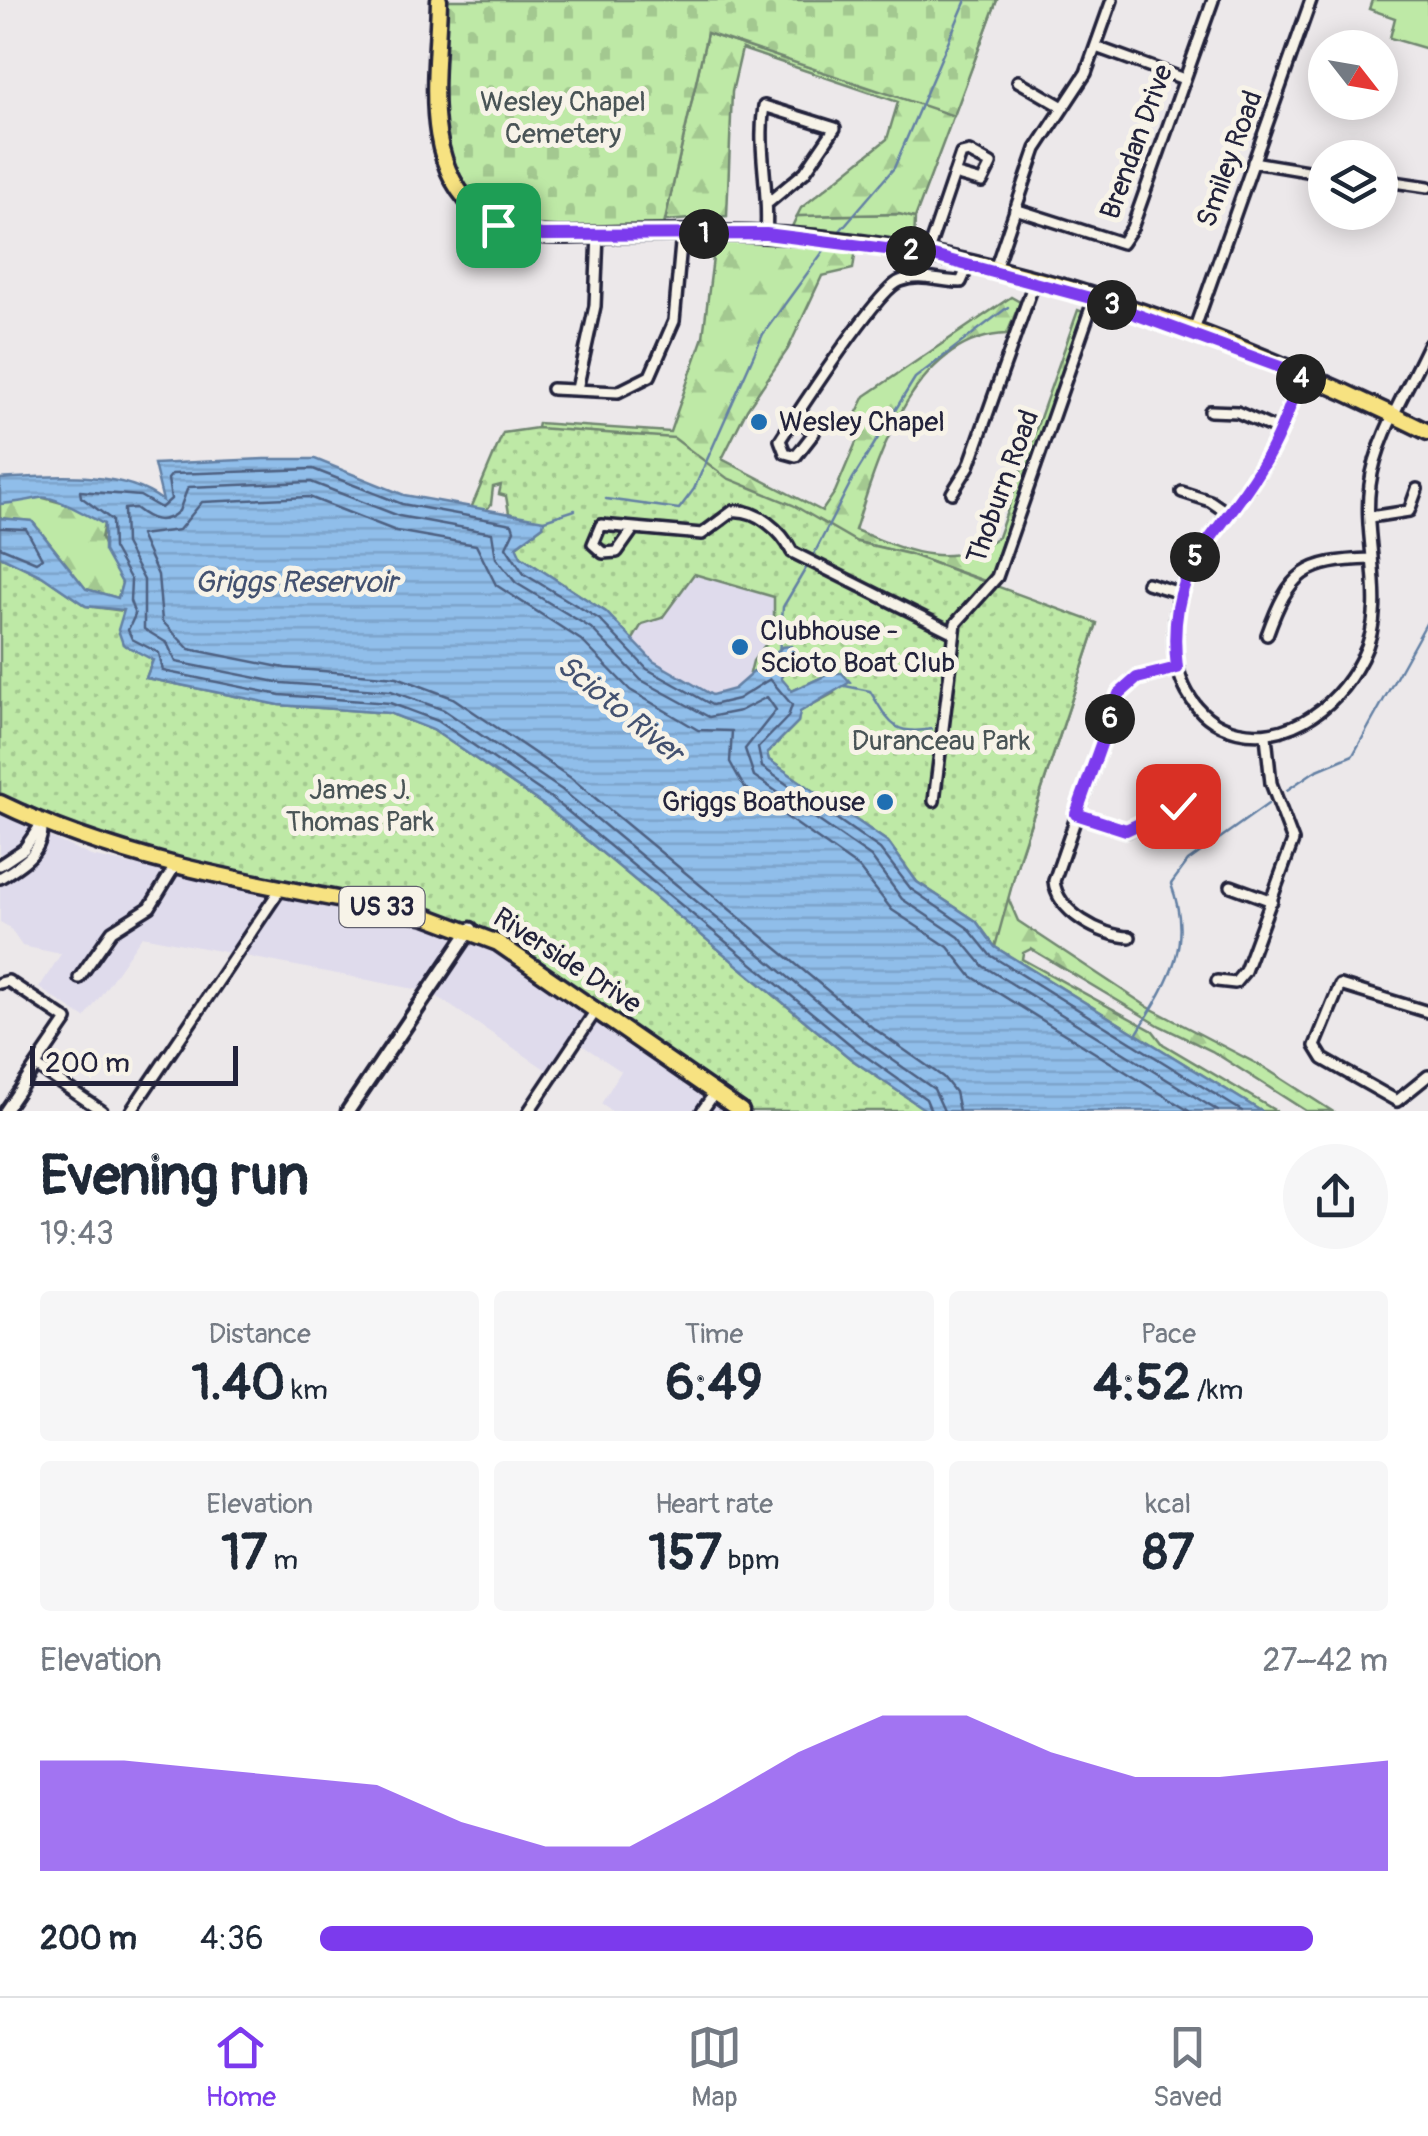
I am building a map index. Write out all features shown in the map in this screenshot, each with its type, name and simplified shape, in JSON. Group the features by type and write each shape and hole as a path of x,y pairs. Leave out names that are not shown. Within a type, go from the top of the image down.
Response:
{"main road":[{"path":"439,0 438,136 446,166 458,191 481,214 517,232 766,234 926,254 1035,280 1192,333 1302,375 1428,432"},
{"name":"Riverside Drive","path":"0,803 92,844 175,866 426,916 471,929 597,1009 741,1111"},
{"path":"348,1111 471,929"}],"street":[{"path":"995,270 1042,135 1079,85 1111,0"},
{"name":"Brendan Drive","path":"1015,209 1122,243 1132,228 1213,0"},
{"name":"Smiley Road","path":"1192,333 1311,0"},
{"path":"1096,47 1184,79"},
{"path":"1018,82 1063,107"},
{"path":"766,234 769,202 760,154 763,108 770,106 832,126 834,134 804,172 769,202"},
{"path":"1253,162 1308,171"},
{"path":"926,254 954,174"},
{"path":"1398,183 1428,187"},
{"path":"552,389 618,392 650,376 674,321 682,233"},
{"path":"577,389 594,306 598,234"},
{"path":"796,416 814,433 796,456 785,453 780,440 796,416 883,292 896,282 918,276 961,282 969,264"},
{"path":"952,492 969,466 1035,280"},
{"name":"Thoburn Road","path":"934,802 954,633 960,617 997,577 1094,299"},
{"path":"1302,375 1280,431 1229,514 1194,558 1180,593 1174,630 1177,668 1196,707 1233,732 1266,736 1289,730 1325,706 1364,656 1374,625 1370,517 1373,469 1428,345"},
{"path":"1210,411 1236,412 1280,431"},
{"path":"1370,517 1409,511 1417,489"},
{"path":"1182,492 1210,500 1229,514"},
{"path":"634,528 617,552 604,553 593,544 602,525 702,534 726,514 742,510 768,524 792,552 954,633"},
{"path":"1267,635 1279,602 1306,568 1331,561 1372,559"},
{"path":"1147,583 1180,593"},
{"path":"1130,936 1103,930 1058,899 1054,881 1119,694 1137,678 1177,668"},
{"path":"1217,981 1229,984 1242,976 1272,901 1293,832 1271,783 1266,736"},
{"path":"1076,814 1126,830 1178,806"},
{"path":"0,865 24,849 42,823"},
{"path":"0,878 30,858 43,839 42,823"},
{"path":"79,978 112,931 150,907 175,866"},
{"path":"1231,886 1272,901"},
{"path":"131,1111 281,888"},
{"path":"3,982 67,1020 5,1111"},
{"path":"1428,1012 1340,985 1315,1050 1397,1101 1428,1076"},
{"path":"530,1111 597,1009"},
{"path":"36,1066 102,1111"},
{"path":"702,1111 716,1091"}],"shaded area":[{"path":"693,573 774,597 774,633 753,661 749,677 734,690 713,696 653,661 632,641 642,624 662,617"},
{"path":"0,814 91,856 455,932 479,942 586,1011 726,1111 611,1111 601,1104 621,1071 577,1042 554,1075 430,992 142,936 85,1018 39,988 61,954 22,946 9,927 0,922"}],"green space":[{"name":"Wesley Chapel Cemetery","path":"439,0 997,0 954,116 707,33 662,234 542,235 481,214 443,158"},
{"path":"997,0 915,218 899,214 797,216 801,208 887,139 898,102 742,49 732,92 727,216 665,221 707,33 880,91"},
{"path":"1372,0 1428,0 1428,49 1398,40 1398,30 1392,30 1395,18 1369,9"},
{"path":"900,214 915,218 914,246 790,231 797,216"},
{"path":"693,239 856,249 853,269 822,276 788,349 747,409 722,459 822,511 835,492 857,440 849,428 865,396 1011,297 1020,302 1007,334 974,340 947,356 924,378 904,406 875,469 855,530 928,554 962,553 998,537 1078,310 1086,313 993,584 909,554 857,542 844,562 533,448 538,423 670,432 703,337 713,258 690,256"},
{"name":"Duranceau Park","path":"537,428 674,438 727,478 793,505 857,542 909,554 1097,623 1021,852 995,947 976,921 917,882 888,842 769,760 767,753 798,722 799,712 834,693 831,673 792,691 781,679 790,664 782,647 749,677 753,661 774,633 774,597 694,574 662,618 642,624 632,641 606,612 521,557 515,547 543,526 509,513 506,496 499,494 501,485 493,487 491,504 482,516 467,518 503,433"},
{"path":"40,497 80,508 104,524 101,538 122,583 118,598 86,589 32,521 0,518 0,504"},
{"name":"James J. Thomas Park","path":"0,556 42,576 86,606 124,611 123,644 153,659 146,678 279,705 389,713 433,730 548,808 851,1059 927,1111 741,1111 471,929 144,859 0,803"},
{"path":"1097,623 1008,898 1018,921 1148,1007 1265,1068 1332,1111 1306,1111 1212,1051 1160,1026 1031,949 1023,953 1022,959 1153,1031 1163,1044 1276,1111 1261,1111 995,947 908,854"}],"water":[{"name":"Griggs Reservoir","path":"315,459 404,495 544,520 543,526 516,546 521,557 606,612 653,661 712,695 734,689 782,647 791,646 795,655 781,678 792,691 831,673 842,673 850,682 800,712 798,722 767,753 769,760 888,842 917,882 976,921 995,947 1261,1111 927,1111 851,1059 548,808 433,730 389,713 279,705 146,678 153,660 123,644 118,630 124,610 86,606 42,576 0,556 0,518 32,521 86,589 118,598 122,583 104,551 104,524 45,498 0,504 0,479 107,479 146,491 163,501 154,464"}],"waterway":[{"path":"838,233 894,168 966,0"},
{"path":"606,499 679,509 694,489 763,334 825,249"},
{"path":"813,556 852,480 915,378 1008,307"},
{"path":"544,520 575,510"},
{"path":"779,653 783,607 809,563"},
{"path":"1287,790 1315,771 1353,755 1428,620"},
{"path":"845,686 870,691 888,719 900,728 932,729"},
{"path":"1136,1035 1174,963 1180,926 1171,884 1188,861 1268,804"}],"place":[{"name":"Wesley Chapel","path":"759,422"},
{"name":"Clubhouse - Scioto Boat Club","path":"740,647"},
{"name":"Griggs Boathouse","path":"885,802"}],"route":[{"path":"498,225 542,235 766,234 872,244 926,254 1035,280 1302,375 1263,465 1194,558 1186,575 1174,630 1177,668 1137,678 1119,694 1076,814 1116,828 1136,830 1178,806"}],"water label":[{"name":"Scioto River","path":"620,709"}]}
